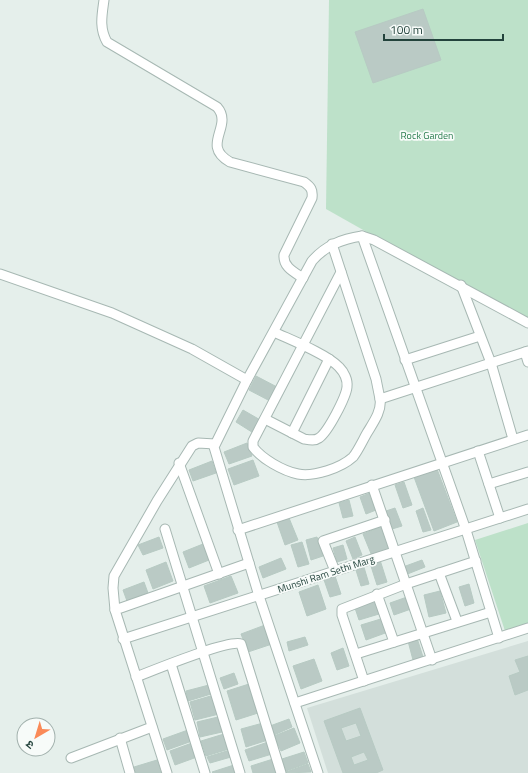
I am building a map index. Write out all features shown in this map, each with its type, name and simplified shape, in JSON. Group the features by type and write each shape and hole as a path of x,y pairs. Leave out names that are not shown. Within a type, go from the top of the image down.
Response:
{"street":[{"path":"104,0 101,26 107,42 217,106 222,112 223,119 217,143 218,151 222,158 230,162 304,182 310,186 313,191 312,198 284,256 284,261 287,266 303,278"},
{"path":"362,236 466,530 499,638"},
{"path":"318,773 238,530 215,453 215,444 247,380 312,261 325,248 347,238 362,236 374,240 461,285 528,323"},
{"path":"332,244 376,379 381,404 374,421 354,456 337,467 326,471 299,474 279,466 254,450 252,445 341,272"},
{"path":"0,274 125,318 192,349 247,380"},
{"path":"461,285 491,363 513,439"},
{"path":"265,419 292,433 311,440 318,438 324,433 346,395 348,385 345,376 339,367 329,359 274,332"},
{"path":"405,360 480,336"},
{"path":"380,399 526,351 528,362"},
{"path":"292,433 329,359"},
{"path":"238,530 528,435"},
{"path":"167,773 123,639 115,610 112,588 114,576 179,463 195,444 215,444"},
{"path":"478,451 500,518"},
{"path":"179,463 218,574"},
{"path":"489,484 528,472"},
{"path":"372,485 432,660"},
{"name":"Munshi Ram Sethi Marg","path":"123,639 193,618 528,509"},
{"path":"335,571 323,541 385,520"},
{"path":"165,529 240,773"},
{"path":"364,681 341,611 345,606 476,561"},
{"path":"115,610 249,563"},
{"path":"439,573 457,621"},
{"path":"377,594 394,642"},
{"path":"356,654 457,621 491,612"},
{"path":"295,703 528,628"},
{"path":"136,677 203,652 235,643 241,644 281,773"},
{"path":"170,664 205,773"},
{"path":"71,758 152,727"},
{"path":"120,738 129,773"}],"shaded area":[{"path":"528,641 528,773 328,773 307,708"}],"green space":[{"name":"Rock Garden","path":"329,0 528,0 528,323 326,209"},
{"path":"528,523 528,623 505,631 475,540"}],"building":[{"path":"423,9 441,60 373,83 355,32"},
{"path":"256,376 277,387 270,401 249,390"},
{"path":"243,410 262,421 255,434 236,422"},
{"path":"247,443 252,456 229,464 224,452"},
{"path":"253,460 259,476 234,485 228,469"},
{"path":"212,461 216,473 193,481 189,470"},
{"path":"437,469 457,522 434,531 414,477"},
{"path":"404,482 412,505 403,508 395,485"},
{"path":"370,493 376,510 366,514 360,497"},
{"path":"349,500 353,516 343,518 339,503"},
{"path":"395,508 402,526 392,529 386,511"},
{"path":"423,508 431,530 423,532 416,511"},
{"path":"289,518 298,540 285,545 277,522"},
{"path":"383,526 392,549 372,556 363,534"},
{"path":"159,537 163,548 143,555 138,545"},
{"path":"317,537 323,556 311,560 306,540"},
{"path":"355,537 362,555 353,559 346,541"},
{"path":"302,542 309,564 298,567 291,545"},
{"path":"203,544 209,560 189,568 183,552"},
{"path":"343,545 347,559 337,562 333,548"},
{"path":"281,558 286,569 263,578 259,567"},
{"path":"380,560 387,582 377,585 370,563"},
{"path":"422,560 425,567 405,575 403,567"},
{"path":"166,562 173,581 153,589 146,570"},
{"path":"363,564 369,584 361,586 355,567"},
{"path":"334,573 341,594 330,597 323,577"},
{"path":"231,576 238,593 210,603 204,586"},
{"path":"144,582 148,593 127,601 123,590"},
{"path":"469,584 474,603 465,606 459,587"},
{"path":"318,585 326,609 307,616 299,592"},
{"path":"440,591 446,613 429,617 424,595"},
{"path":"407,597 411,609 394,615 390,603"},
{"path":"375,599 379,614 359,620 354,605"},
{"path":"384,618 388,632 366,640 361,625"},
{"path":"265,625 272,644 248,652 241,634"},
{"path":"305,637 308,645 289,651 287,642"},
{"path":"417,638 423,657 413,660 408,641"},
{"path":"343,648 349,666 337,670 331,653"},
{"path":"528,656 528,690 515,695 509,676 520,672 515,660"},
{"path":"314,659 322,681 301,689 293,666"},
{"path":"234,673 238,684 224,689 220,678"},
{"path":"249,684 258,713 236,720 227,691"},
{"path":"209,685 211,694 188,701 186,691"},
{"path":"214,695 219,714 195,720 190,702"},
{"path":"360,708 383,770 376,773 343,773 324,721","holes":["356,723 361,736 346,741 341,728","364,752 368,760 354,765 351,757"]},
{"path":"218,717 222,732 200,737 197,722"},
{"path":"289,719 292,727 274,735 270,726"},
{"path":"263,723 268,740 246,747 241,729"},
{"path":"294,728 300,743 281,751 274,736"},
{"path":"188,730 192,741 167,750 163,739"},
{"path":"224,734 229,749 206,756 201,741"},
{"path":"268,742 272,754 249,761 245,750"},
{"path":"192,743 197,757 175,765 170,751"},
{"path":"230,750 231,757 210,763 207,757"},
{"path":"304,752 308,763 286,771 282,759"},
{"path":"273,759 278,773 253,773 251,766"},
{"path":"157,760 161,773 136,773 134,767"},
{"path":"308,764 311,772 286,773 286,772"},
{"path":"234,765 236,773 212,772"}]}
